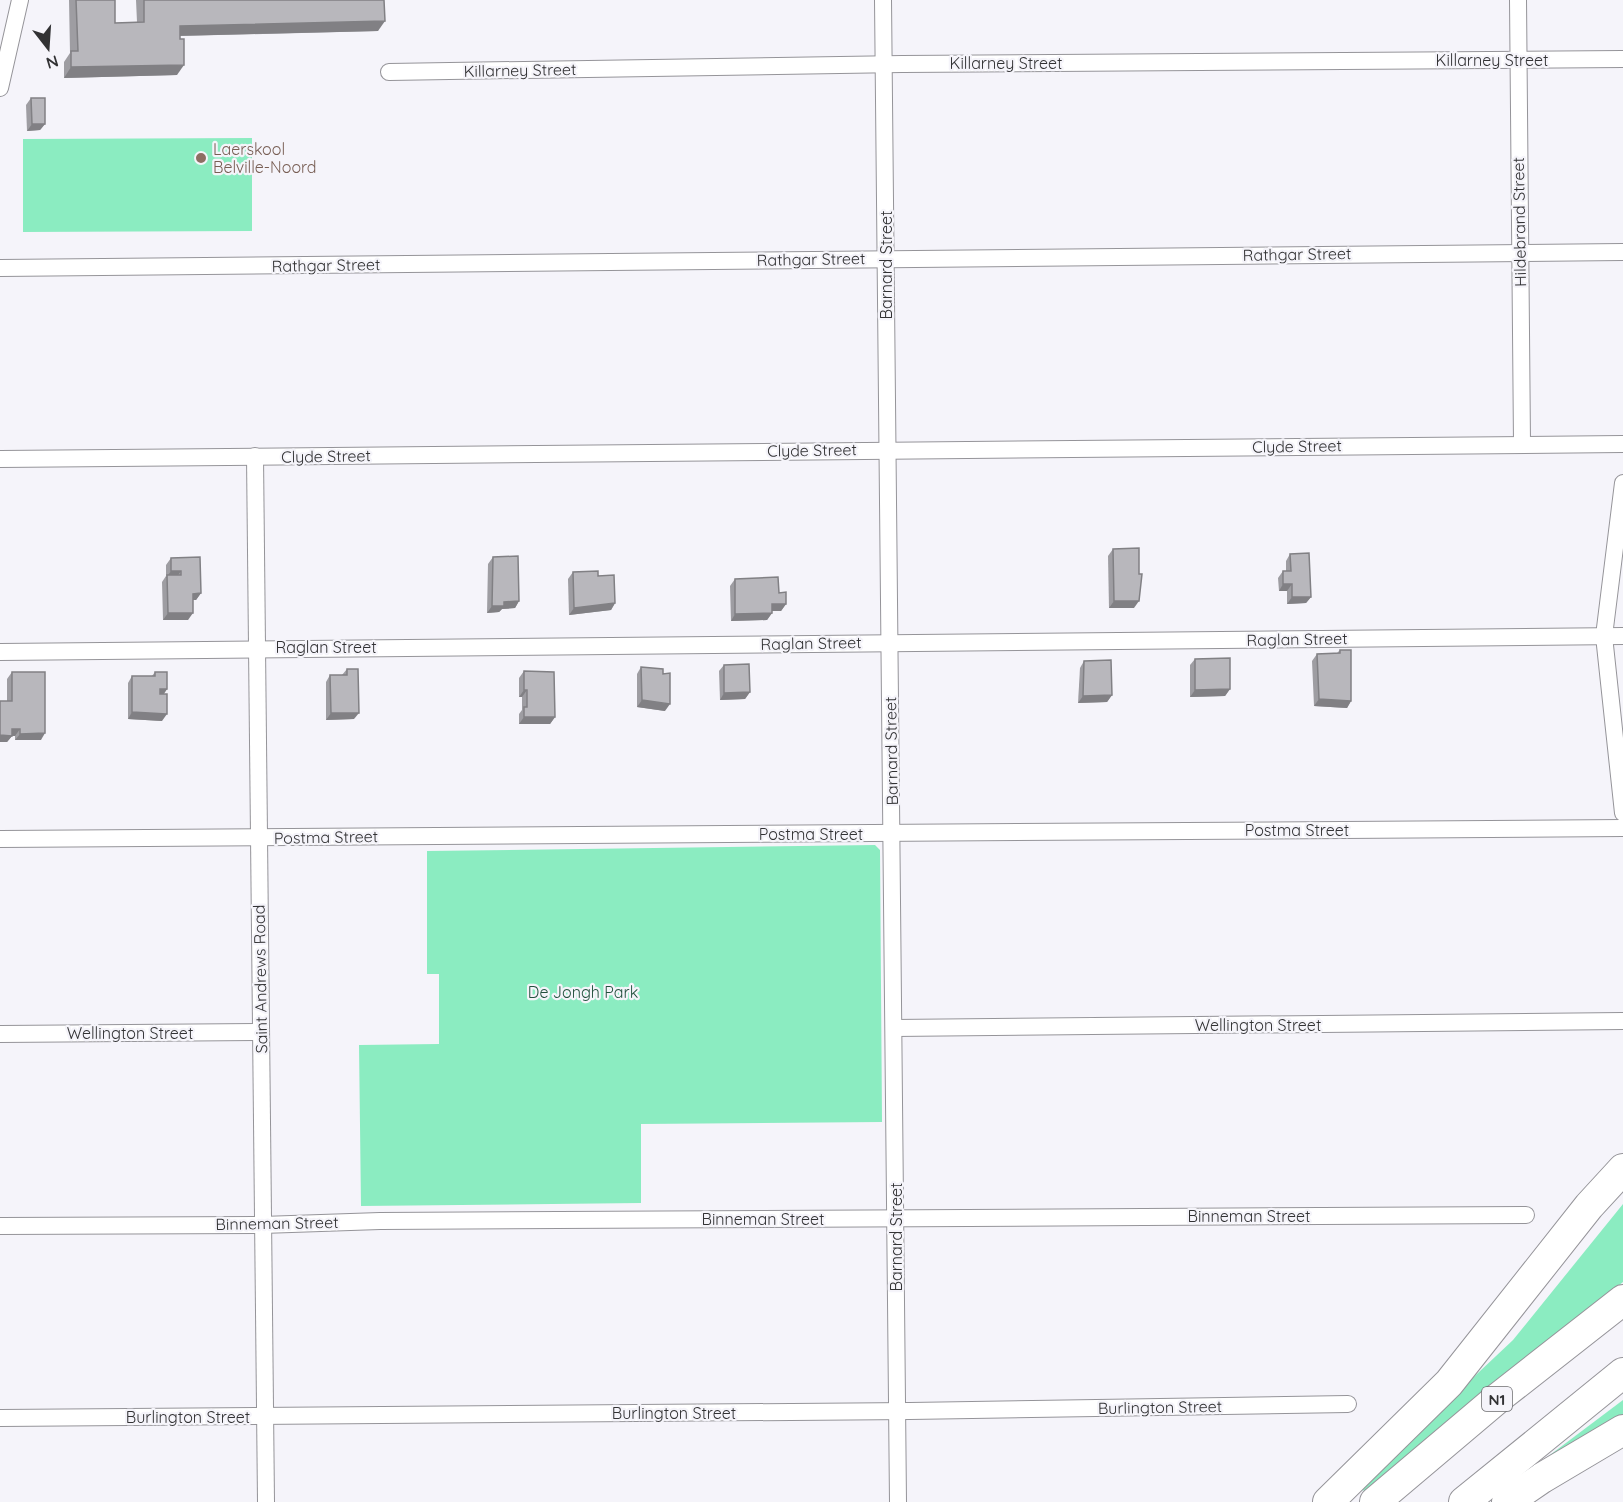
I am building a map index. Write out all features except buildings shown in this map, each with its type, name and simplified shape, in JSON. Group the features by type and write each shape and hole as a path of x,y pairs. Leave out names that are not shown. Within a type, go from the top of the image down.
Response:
{"highway":[{"path":"1328,1502 1449,1383 1589,1206 1623,1169"},
{"name":"N1","path":"1375,1502 1498,1398 1623,1300"},
{"path":"1464,1502 1623,1373"},
{"path":"1507,1502 1542,1478 1623,1430"}],"street":[{"path":"0,88 21,0"},
{"name":"Barnard Street","path":"883,0 898,1502"},
{"name":"Hildebrand Street","path":"1518,0 1522,443"},
{"name":"Killarney Street","path":"388,72 884,64 1623,59"},
{"name":"Rathgar Street","path":"0,268 1623,252"},
{"name":"Clyde Street","path":"0,459 1522,443 1623,444"},
{"name":"Saint Andrews Road","path":"255,456 266,1502"},
{"path":"1623,483 1604,636 1623,813"},
{"name":"Raglan Street","path":"0,652 1623,636"},
{"path":"1606,661 1623,646"},
{"name":"Postma Street","path":"0,839 1623,828"},
{"name":"Wellington Street","path":"894,1028 1623,1021"},
{"name":"Wellington Street","path":"0,1034 261,1032"},
{"name":"Binneman Street","path":"0,1226 262,1225 392,1221 1526,1215"},
{"name":"Burlington Street","path":"0,1418 897,1412 1348,1404"}],"green space":[{"path":"252,138 252,231 23,232 23,139"},
{"name":"De Jongh Park","path":"875,845 880,850 882,1122 641,1124 641,1203 361,1206 359,1045 439,1044 439,974 427,974 427,851"},
{"path":"1623,1204 1623,1282 1367,1491 1361,1490 1359,1485 1513,1340"},
{"path":"1623,1400 1623,1415 1542,1461"}],"place":[{"name":"Laerskool Belville-Noord","path":"201,158"}]}
